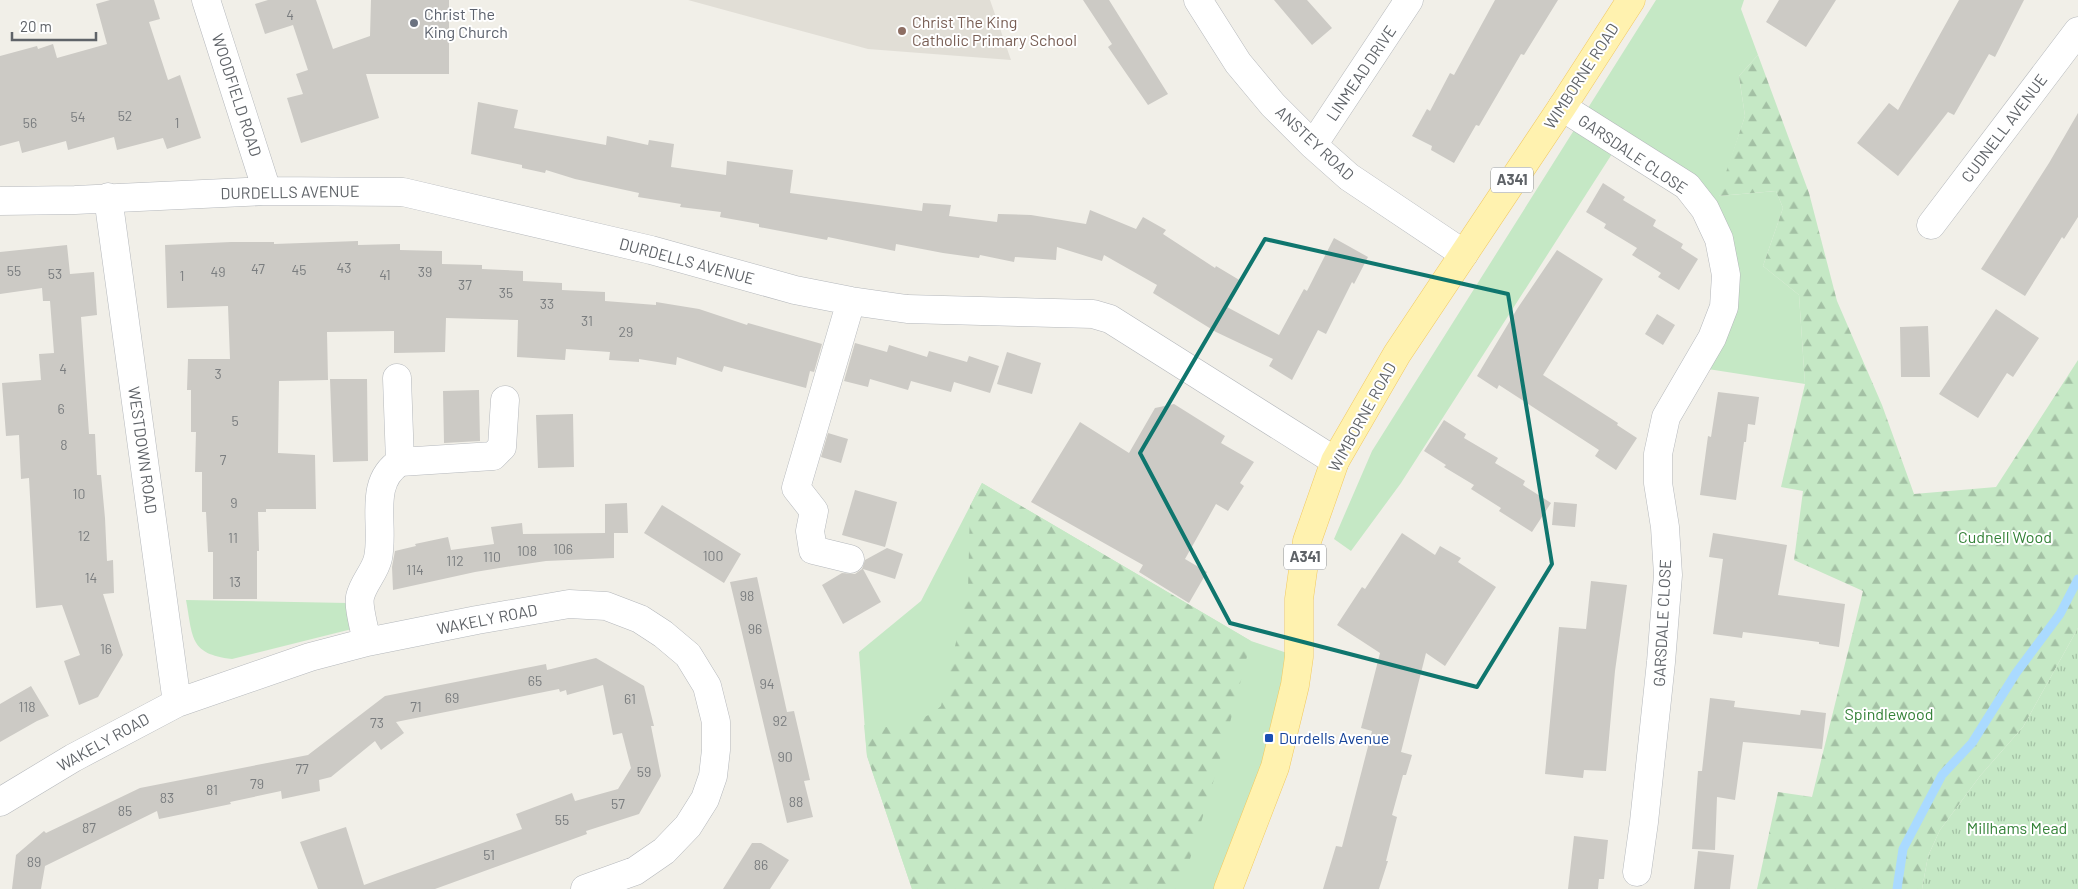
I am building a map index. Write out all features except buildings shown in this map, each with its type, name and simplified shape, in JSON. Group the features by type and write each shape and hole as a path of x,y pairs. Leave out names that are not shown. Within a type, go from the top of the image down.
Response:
{"main road":[{"name":"WIMBORNE ROAD","path":"1228,889 1275,766 1299,657 1300,599 1308,541 1335,461 1397,354 1631,0"}],"street":[{"name":"WOODFIELD ROAD","path":"206,0 267,191"},
{"name":"ANSTEY ROAD","path":"1198,0 1238,64 1273,105 1313,145 1349,177 1464,254"},
{"name":"LINMEAD DRIVE","path":"1313,145 1410,0"},
{"name":"CUDNELL AVENUE","path":"1931,225 2078,31"},
{"name":"GARSDALE CLOSE","path":"1562,107 1687,186 1705,209 1720,240 1726,274 1724,307 1712,338 1666,417 1658,454 1658,483 1665,527 1668,575 1661,662 1637,872"},
{"name":"DURDELLS AVENUE","path":"0,201 267,191 404,192 651,250 795,290 851,302 906,310 1093,314 1110,319 1335,461"},
{"name":"WESTDOWN ROAD","path":"108,197 177,703"},
{"path":"850,559 813,550 810,531 814,511 796,488 851,302"},
{"path":"397,378 400,462"},
{"path":"367,642 360,598 378,558 381,484 390,469 400,462 493,456 502,447 505,400"},
{"name":"WAKELY ROAD","path":"0,802 73,758 177,703 310,656 367,642 569,604 606,606 640,619 663,634 688,655 707,686 716,722 716,750 713,776 705,799 688,826 664,851 635,871 585,889"}],"highlighted area":[{"path":"1265,239 1508,294 1552,564 1477,687 1230,623 1140,453"}],"shaded area":[{"name":"Christ The King Catholic Primary School","path":"688,0 990,0 1011,60 868,49"}],"green space":[{"path":"1656,0 1744,0 1741,9 1758,55 1739,76 1745,116 1719,196 1776,191 1783,208 1763,266 1799,295 1805,384 1695,367 1724,307 1705,209 1619,143 1401,483 1351,551 1334,539 1372,451"},
{"path":"1758,55 1809,193 1837,301 1882,405 1914,494 1996,487 2078,360 2078,628 2023,727 1980,776 1940,830 1928,856 1922,889 1757,889 1778,792 1812,797 1863,591 1794,560 1803,491 1781,487 1805,384 1799,295 1763,266 1783,208 1776,191 1718,196 1745,116 1739,76"},
{"path":"982,483 1251,641 1299,657 1228,889 912,889 867,756 859,652 921,601"},
{"path":"982,483 1251,641 1224,746 1181,889 912,889 867,756 864,725 900,728 933,713 941,706 968,591 970,506"},
{"path":"186,600 348,603 352,629 232,659 218,657 200,648 196,642 192,634"},
{"name":"Millhams Mead","path":"2078,628 2078,889 1922,889 1928,856 1940,830 1980,776 2023,727"}],"waterway":[{"path":"1897,889 1903,849 1942,775 1972,743 2016,673 2060,614 2078,579"}],"place":[{"name":"Christ The King Church","path":"414,23"},
{"name":"Christ The King Catholic Primary School","path":"902,31"},
{"name":"Durdells Avenue","path":"1269,738"}],"park label":[{"name":"Cudnell Wood","path":"2005,537"},
{"name":"Spindlewood","path":"1889,714"}]}
